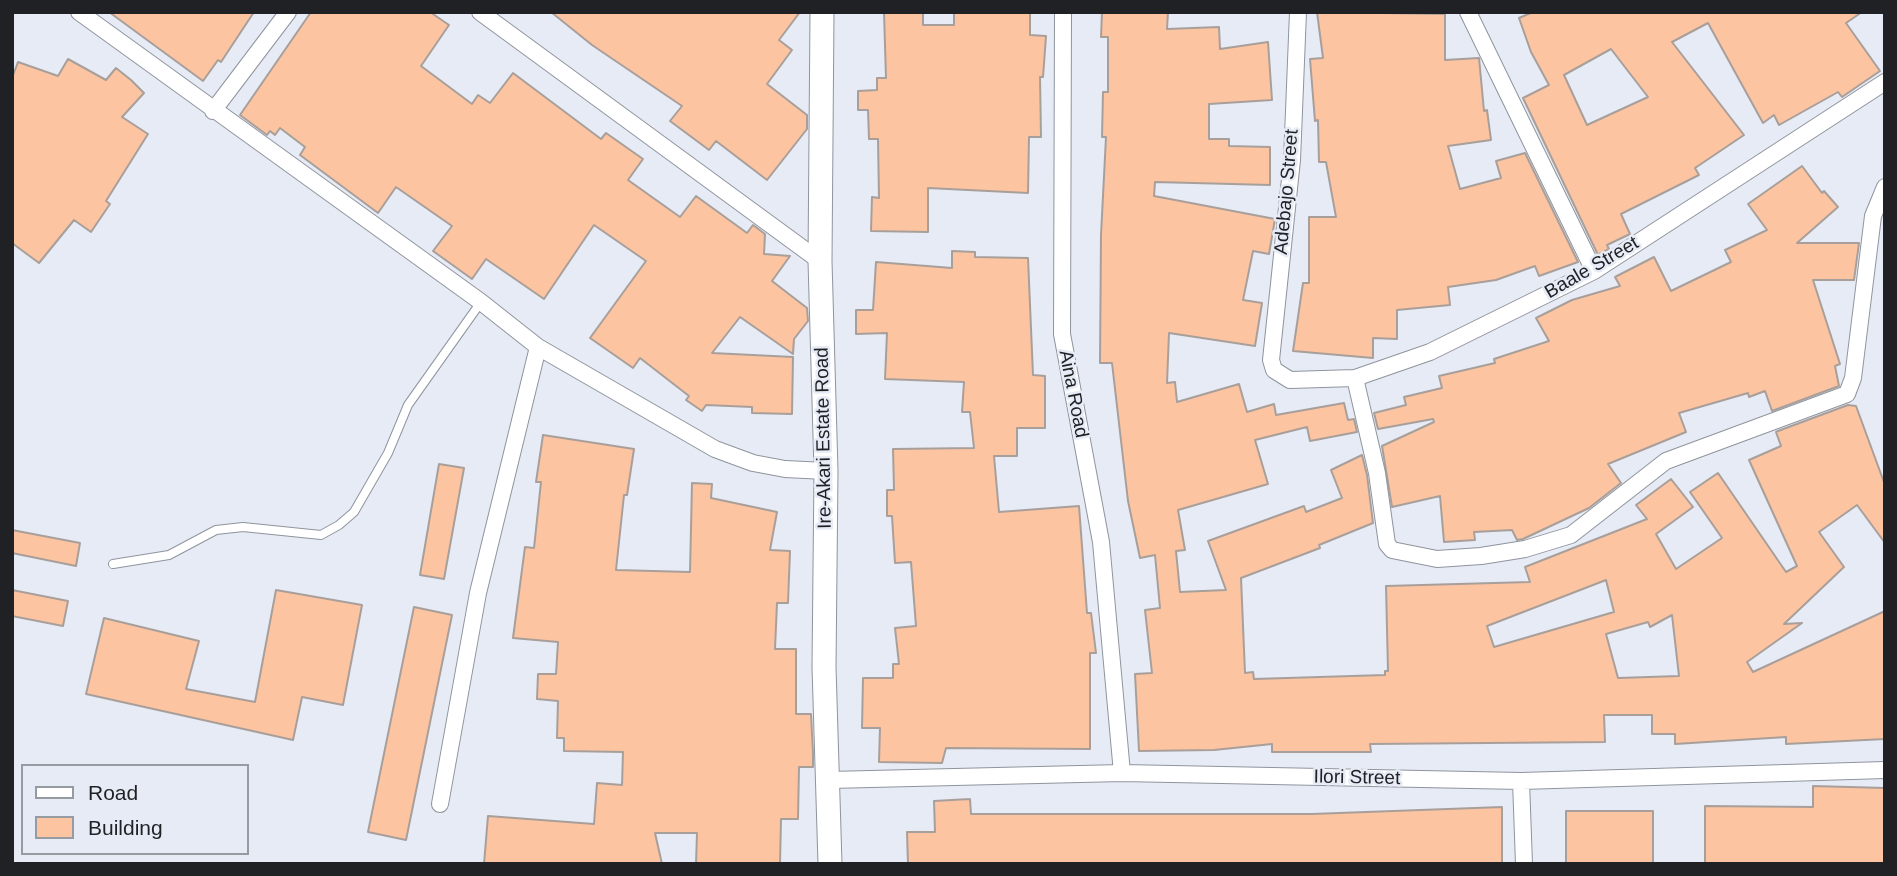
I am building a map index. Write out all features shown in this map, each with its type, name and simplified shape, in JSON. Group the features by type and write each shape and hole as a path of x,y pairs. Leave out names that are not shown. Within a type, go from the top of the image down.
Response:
{"street":[{"path":"79,12 481,302 538,347 715,449 753,463 785,469 826,471"},
{"path":"213,111 288,12"},
{"path":"480,12 820,261"},
{"name":"Ire-Akari Estate Road","path":"822,12 820,261 826,471 824,667 830,864"},
{"name":"Aina Road","path":"1063,12 1062,334 1101,542 1122,773"},
{"name":"Adebajo Street","path":"1274,370 1271,360 1292,160 1298,12"},
{"path":"1468,12 1594,271"},
{"name":"Baale Street","path":"1274,370 1290,380 1355,378 1430,352 1594,271 1885,82"},
{"path":"1355,378 1377,474 1387,544 1392,550 1437,559 1481,556 1548,543 1571,535 1666,461 1847,394 1853,378 1873,216 1885,187"},
{"path":"440,804 478,593 538,347"},
{"name":"Ilori Street","path":"829,780 1122,773 1521,781 1885,770"},
{"path":"1521,781 1524,864"}],"lane":[{"path":"113,564 169,555 216,530 243,527 321,535 339,526 354,512 388,453 408,405 481,302"}],"building":[{"path":"109,12 254,12 221,62 218,60 203,81"},
{"path":"311,12 430,12 449,25 421,66 472,104 478,95 490,103 513,73 601,139 606,133 643,159 628,180 680,217 696,196 747,233 753,225 765,234 764,254 790,256 772,281 807,308 808,321 794,339 793,354 740,317 712,353 793,357 792,414 752,413 752,407 706,405 702,411 686,400 689,396 640,358 633,368 590,338 646,261 594,225 544,299 486,259 472,279 433,251 452,226 396,187 378,213 300,155 305,147 280,128 275,135 270,131 267,135 240,115"},
{"path":"551,12 800,12 779,40 792,50 767,84 807,115 807,129 767,180 716,141 709,150 670,121 682,106 592,45"},
{"path":"884,12 923,12 923,25 954,25 954,12 1030,12 1030,35 1046,36 1043,77 1040,77 1041,137 1029,137 1028,193 928,188 928,232 871,231 872,197 879,198 878,139 869,139 868,110 858,110 858,91 877,90 877,78 886,78"},
{"path":"1102,12 1168,12 1167,29 1219,27 1220,49 1268,42 1272,100 1209,104 1209,139 1229,139 1229,146 1270,147 1270,185 1155,182 1154,196 1275,219 1269,254 1253,251 1243,300 1262,303 1255,346 1169,333 1167,383 1175,382 1177,402 1239,384 1247,412 1274,404 1276,415 1344,403 1348,420 1354,419 1357,432 1310,441 1307,427 1255,440 1268,484 1178,510 1185,550 1176,551 1180,592 1226,590 1208,541 1304,506 1306,512 1342,498 1331,470 1362,455 1367,475 1373,523 1319,545 1320,548 1241,578 1245,673 1253,672 1254,679 1385,675 1385,671 1388,671 1386,586 1530,582 1525,567 1647,519 1636,505 1671,479 1693,507 1656,534 1676,569 1722,538 1690,492 1718,473 1786,572 1797,566 1749,460 1781,446 1776,432 1848,405 1856,406 1885,485 1885,543 1857,505 1819,532 1844,567 1784,624 1802,623 1747,662 1753,672 1885,611 1885,739 1786,744 1786,737 1675,744 1675,734 1652,734 1652,715 1604,715 1605,742 1370,744 1371,752 1272,752 1272,744 1214,750 1139,751 1135,674 1152,673 1145,610 1160,608 1155,555 1140,558 1128,501 1112,363 1100,363 1101,235 1106,137 1102,137 1103,92 1108,92 1108,37 1101,37","holes":["1606,580 1614,612 1494,647 1487,626","1672,615 1679,676 1618,678 1606,634 1648,622 1650,627"]},
{"path":"1317,12 1445,14 1445,60 1479,58 1484,111 1487,110 1491,140 1448,146 1460,189 1501,178 1496,161 1525,153 1578,262 1539,276 1535,266 1496,280 1448,287 1450,305 1397,310 1397,339 1373,338 1373,358 1293,351 1303,283 1309,283 1309,217 1336,217 1326,162 1319,162 1318,120 1315,121 1310,59 1323,58"},
{"path":"1533,12 1862,12 1846,23 1880,71 1842,97 1838,92 1779,125 1774,115 1763,123 1708,23 1672,42 1744,135 1695,168 1699,175 1621,214 1630,234 1607,245 1609,249 1598,255 1523,98 1549,85 1531,52 1519,18","holes":["1611,49 1648,97 1587,125 1564,75"]},
{"path":"68,59 106,80 116,68 131,80 144,93 122,117 148,134 106,201 110,204 91,232 74,220 39,263 12,243 12,78 18,62 58,76"},
{"path":"1802,166 1822,193 1824,191 1838,207 1797,243 1859,243 1854,280 1813,280 1840,364 1835,366 1839,386 1772,411 1765,391 1749,397 1748,393 1679,413 1686,432 1608,464 1621,483 1589,508 1523,539 1517,540 1512,530 1474,532 1475,540 1444,542 1440,496 1392,507 1382,446 1434,422 1433,419 1378,429 1374,413 1406,405 1404,397 1442,388 1439,376 1495,363 1494,359 1549,341 1536,318 1572,300 1620,286 1615,277 1654,257 1671,291 1731,262 1725,250 1767,230 1748,204"},
{"path":"952,251 975,252 975,257 1028,258 1033,375 1045,376 1045,428 1017,428 1017,456 994,456 999,512 1079,506 1087,613 1091,613 1096,653 1090,653 1090,749 946,748 942,763 879,762 880,728 862,728 863,678 893,678 893,664 899,664 895,628 916,626 911,562 895,563 892,516 887,516 887,490 894,490 893,449 974,448 970,412 962,412 964,382 885,379 887,333 856,334 856,310 873,310 876,262 952,268"},
{"path":"543,435 634,449 627,495 624,495 616,570 690,572 692,483 712,484 711,498 777,512 770,550 790,551 788,603 777,603 775,649 796,649 796,714 811,714 813,753 813,767 799,767 798,819 781,819 780,864 696,864 697,833 655,833 662,864 484,864 488,816 594,824 597,783 622,785 623,752 564,751 564,738 557,738 558,701 537,699 538,674 556,674 558,642 513,638 525,547 534,548 541,482 536,482"},
{"path":"439,464 464,468 444,579 420,575"},
{"path":"12,530 80,543 76,566 12,553"},
{"path":"12,590 68,601 63,626 12,616"},
{"path":"276,590 362,605 343,705 302,697 293,740 86,694 104,618 199,641 186,689 255,702"},
{"path":"414,607 452,615 406,840 368,832"},
{"path":"1813,786 1885,788 1884,864 1705,864 1705,806 1813,807"},
{"path":"970,799 971,814 1312,814 1502,807 1502,864 908,864 907,832 935,832 934,801"},
{"path":"1566,811 1653,811 1653,864 1566,864"}]}
